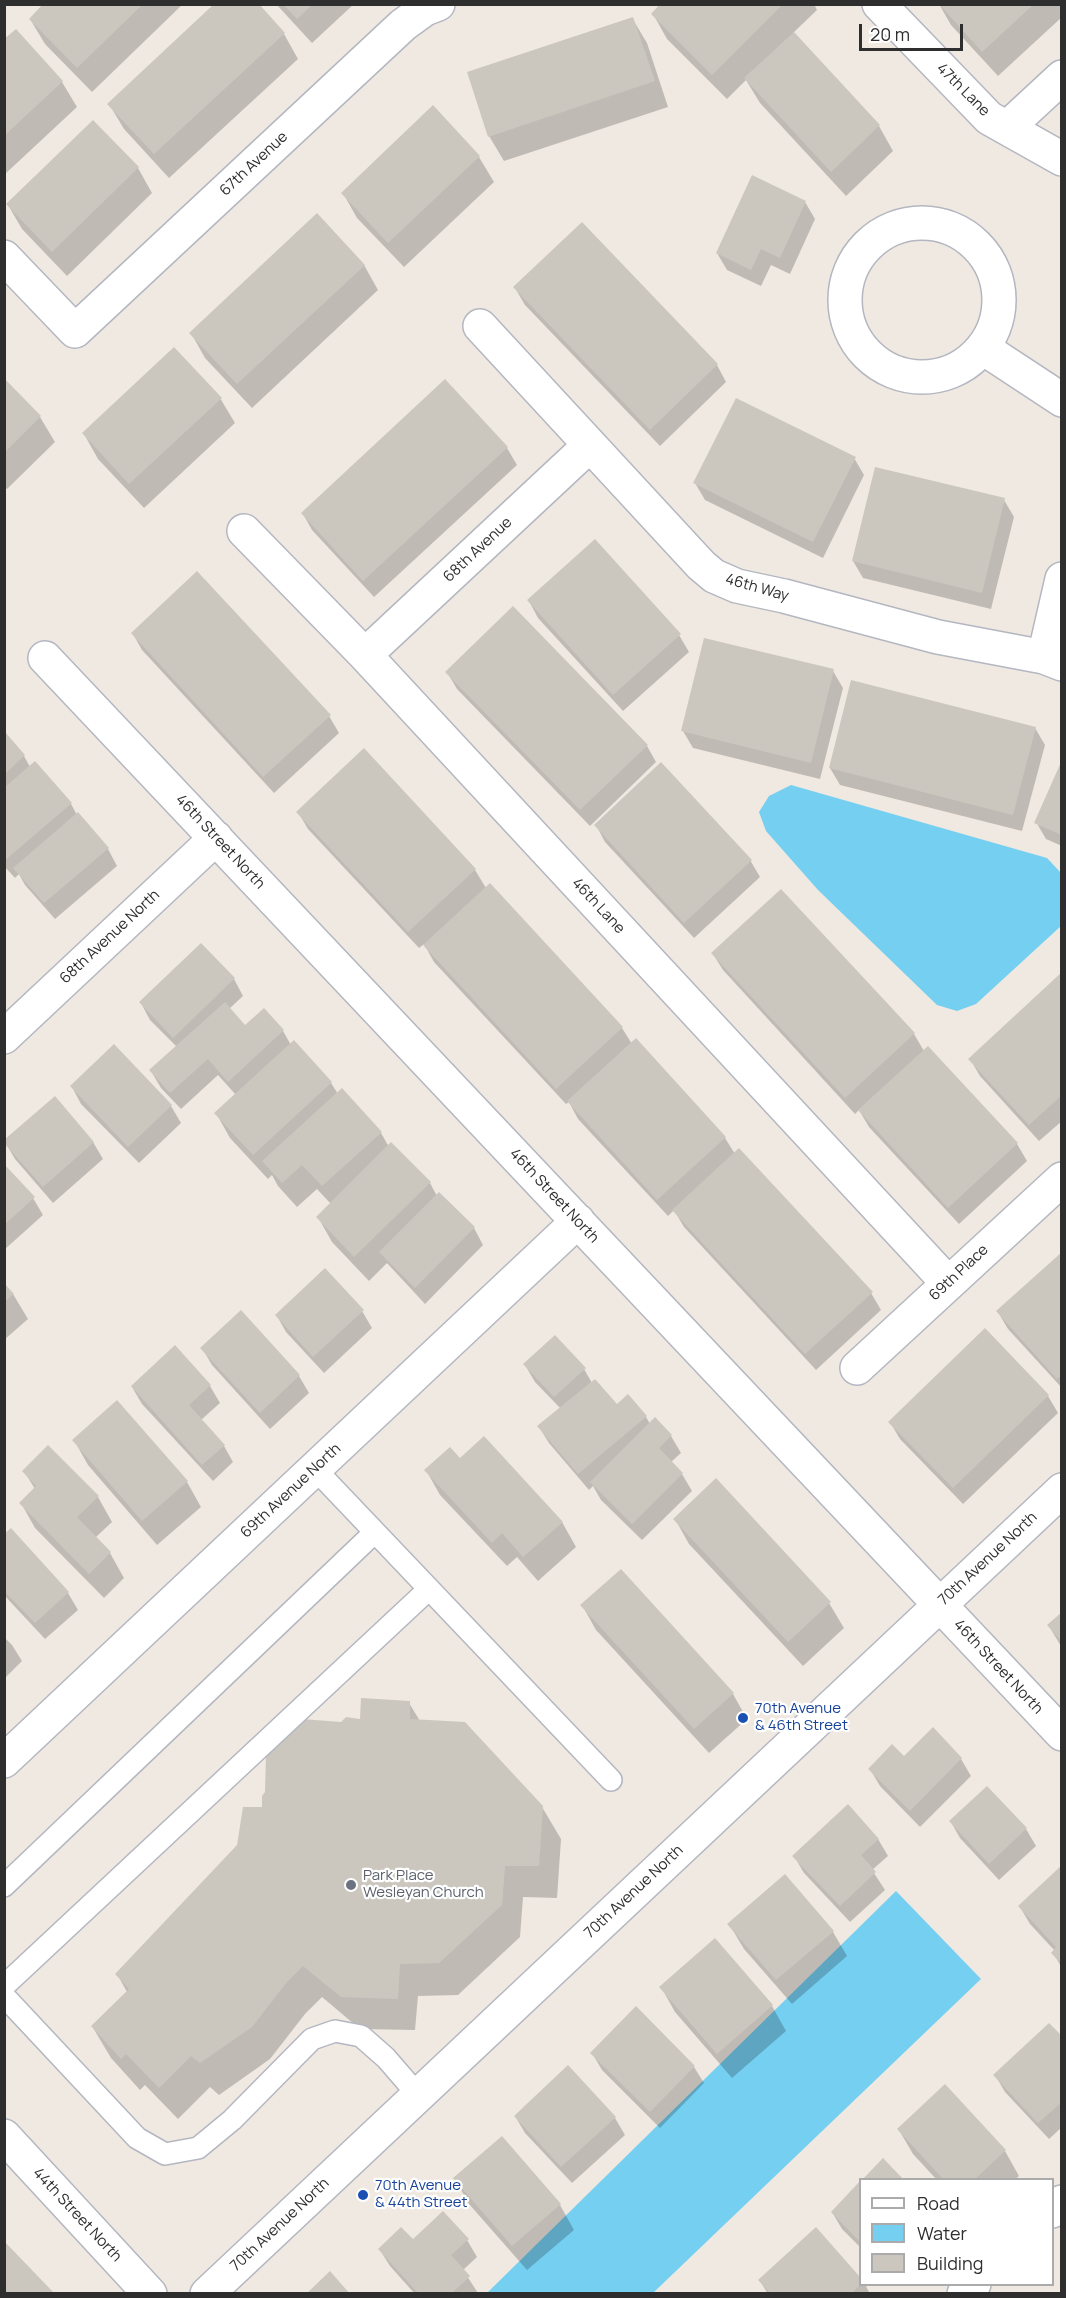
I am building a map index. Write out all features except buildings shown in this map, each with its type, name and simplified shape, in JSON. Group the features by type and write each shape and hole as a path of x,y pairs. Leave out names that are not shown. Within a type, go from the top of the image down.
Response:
{"street":[{"name":"67th Avenue","path":"4,257 75,331 403,25 425,9 438,4"},
{"name":"47th Lane","path":"879,4 989,118 1062,159"},
{"path":"1008,127 1062,77"},
{"path":"915,223 941,225 964,235 983,252 995,275 999,300 995,325 983,348 964,365 940,376 915,377 890,372 869,358 853,337 845,314 845,288 854,264 869,244 890,230 915,223"},
{"name":"46th Way","path":"480,326 701,565 714,576 736,586 784,596 938,637 1053,661"},
{"path":"983,348 1062,400"},
{"name":"68th Avenue","path":"365,655 590,445"},
{"name":"46th Lane","path":"244,531 365,655 948,1283"},
{"path":"1053,661 1062,579"},
{"name":"46th Street North","path":"45,658 1062,1734"},
{"name":"68th Avenue North","path":"4,1037 216,838"},
{"name":"69th Place","path":"857,1368 1062,1179"},
{"name":"69th Avenue North","path":"4,1761 578,1221"},
{"name":"70th Avenue North","path":"207,2294 1062,1491"},
{"name":"44th Street North","path":"4,2136 150,2294"}],"lane":[{"path":"315,1469 612,1780"},
{"path":"4,1886 375,1532"},
{"path":"4,1986 429,1589"},
{"path":"4,1996 137,2138 165,2154 198,2148 232,2120 312,2039 335,2031 361,2036 386,2058 418,2095"}],"water":[{"path":"791,785 1047,858 1061,873 1061,926 976,1004 957,1011 937,1005 818,890 766,831 759,812 769,796"},
{"path":"896,1891 981,1979 653,2293 487,2293"}],"place":[{"name":"70th Avenue & 46th Street","path":"743,1718"},
{"name":"Park Place Wesleyan Church","path":"351,1885"},
{"name":"70th Avenue & 44th Street","path":"363,2195"}]}
